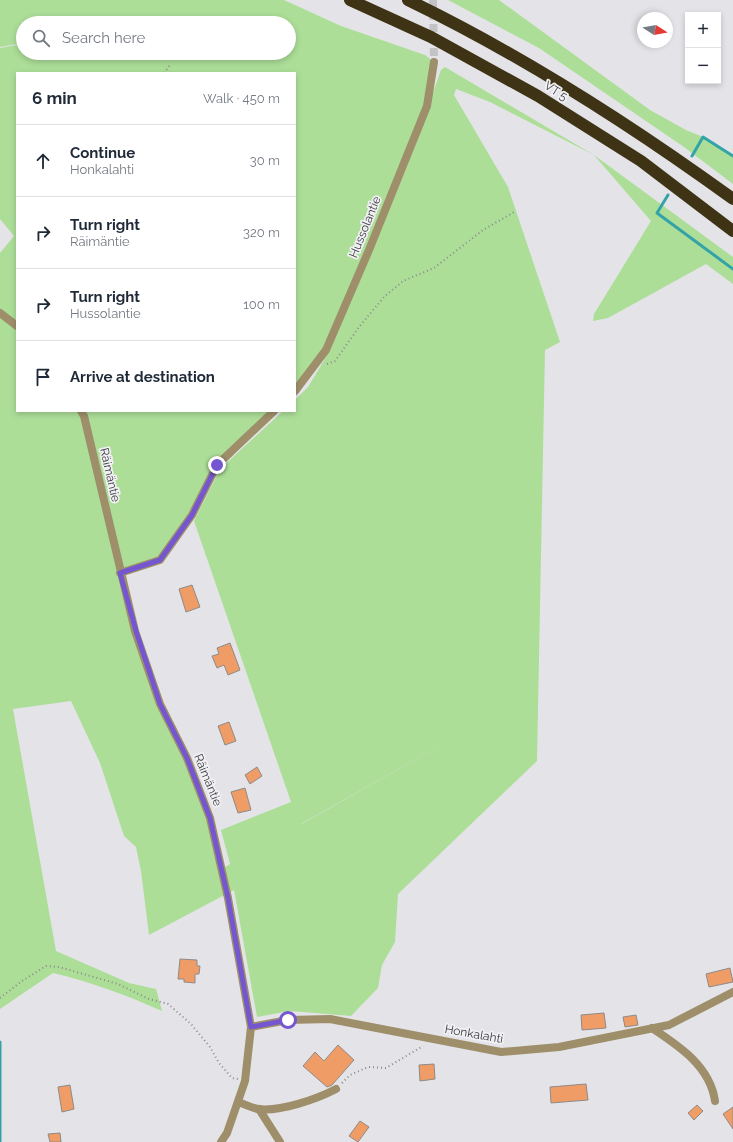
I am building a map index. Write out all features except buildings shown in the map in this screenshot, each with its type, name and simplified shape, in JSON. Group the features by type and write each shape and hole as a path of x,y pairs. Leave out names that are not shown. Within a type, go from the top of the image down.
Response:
{"highway":[{"name":"VT 5","path":"350,0 431,37 538,96 641,161 733,231"},
{"name":"VT 5","path":"408,0 440,15 541,72 675,157 733,199"}],"street":[{"name":"Hussolantie","path":"296,390 326,350 369,250 427,106 434,62"},
{"path":"0,313 16,325"},
{"name":"Räimäntie","path":"82,412 84,416 120,573 136,631 160,704 187,758 210,818 228,898 251,1027 245,1081 227,1133 221,1142"},
{"path":"120,573 160,560 192,515 217,465 273,412"},
{"name":"Honkalahti","path":"251,1027 288,1020 330,1019 501,1052 559,1047 669,1025 733,992"},
{"path":"652,1028 677,1045 702,1068 714,1094 715,1101"},
{"path":"238,1102 259,1109 290,1106 318,1098 336,1089"},
{"path":"259,1109 280,1142"}],"path":[{"path":"165,72 170,65"},
{"path":"312,368 335,361 384,297 403,281 434,268 483,230 516,211"},
{"path":"0,998 22,981 46,966 59,967 118,984 149,999 168,1004 191,1024 210,1047 232,1078 245,1081"},
{"path":"336,1089 350,1075 368,1067 386,1068 434,1039"}],"green space":[{"path":"0,0 284,0 341,26 425,55 434,62 427,106 326,350 296,390 296,72 16,72 16,412 273,412 217,465 192,515 160,560 120,573 160,704 210,818 222,869 230,864 221,830 291,802 194,521 220,469 282,412 296,412 296,399 308,387 329,352 405,171 441,70 445,67 594,155 490,102 456,89 454,95 508,187 560,342 545,350 537,761 398,894 395,942 382,965 378,988 351,1016 290,1011 257,1017 234,890 149,935 141,871 136,847 124,836 100,763 71,701 13,709 56,951 129,983 156,989 162,1011 108,989 53,973 0,1009 0,253 14,236 0,219 0,48 16,45 16,60 296,60 296,16 16,16 16,44 0,47","holes":["478,724 300,825 301,824"]},
{"path":"448,0 499,0 650,110 686,130 703,137 733,156 733,184 684,147 539,48"},
{"path":"594,155 733,257 733,284 706,264 608,318 593,321 594,314 651,221"}],"waterway":[{"path":"692,156 703,137 733,156"},
{"path":"668,195 657,213 733,269"},
{"path":"0,1042 0,1142"}],"tunnel":[{"path":"433,0 434,62"}],"route":[{"path":"217,465 192,515 160,560 120,573 136,631 160,704 187,758 210,818 228,898 251,1027 288,1020"}]}
